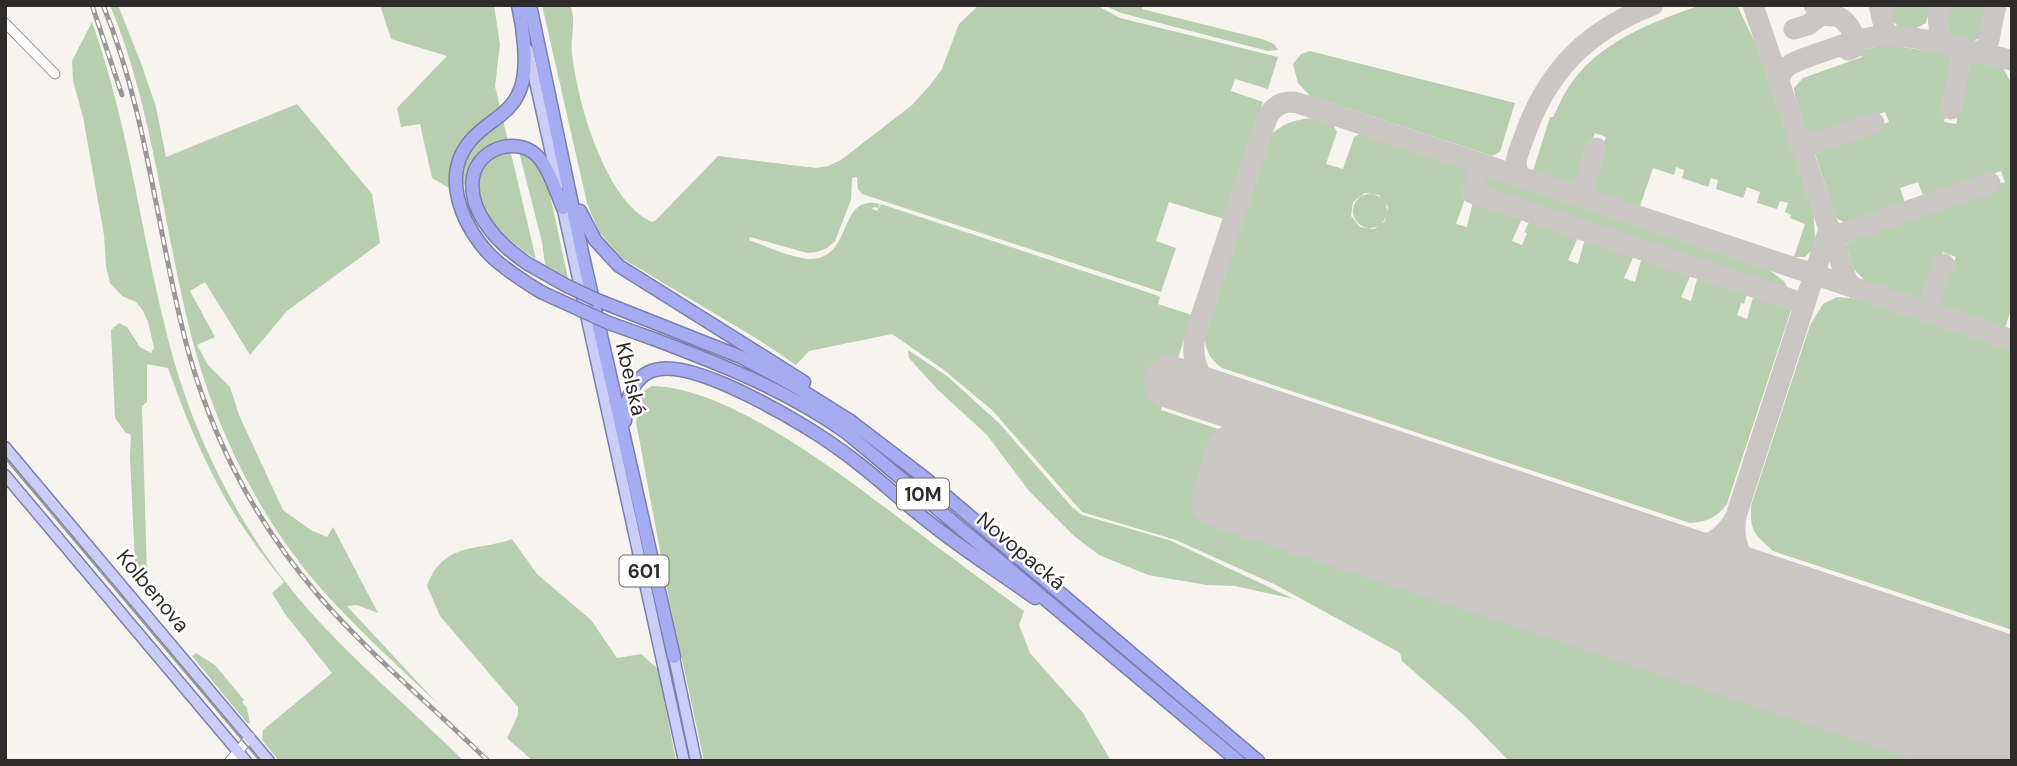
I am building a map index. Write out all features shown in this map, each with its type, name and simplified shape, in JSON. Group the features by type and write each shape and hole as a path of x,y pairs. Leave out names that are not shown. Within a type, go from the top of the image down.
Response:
{"highway":[{"name":"Kbelská","path":"518,5 521,20"},
{"name":"Kbelská","path":"530,5 582,252 674,657"},
{"name":"Novopacká","path":"521,20 524,73 521,88 502,116 471,140 461,154 455,181 457,197 468,225 489,253 512,274 566,305 730,368 785,394 847,433 1238,761"},
{"name":"10M","path":"563,208 545,166 536,154 526,148 510,146 494,150 481,160 475,171 472,183 474,198 487,225 501,243 528,264 567,286 618,309 708,343 786,380 867,433"},
{"name":"10M","path":"569,183 590,233 619,266 732,335 818,392 867,433"},
{"name":"10M","path":"628,455 626,406 633,386 645,374 672,369 729,387 789,417 842,450 948,537 1101,644"},
{"name":"Novopacká","path":"867,433 926,479 1258,761"}],"main road":[{"name":"Kbelská","path":"521,20 684,761"},
{"name":"Kolbenova","path":"5,447 270,761"},
{"name":"Kolbenova","path":"5,475 246,761"},
{"name":"Kbelská","path":"674,657 696,761"}],"street":[{"path":"5,23 55,74"},
{"path":"230,761 250,737"}],"green space":[{"path":"110,5 118,5 141,63 156,107 166,157 297,104 372,194 380,243 287,311 250,355 205,282 190,291 215,337 197,345 208,365 230,387 239,415 283,510 311,530 327,537 333,527 378,613 357,605 347,606 438,704 380,650 301,564 260,504 227,439 213,405 191,335 148,127 125,45"},
{"path":"380,5 494,5 500,45 495,86 536,259 497,227 484,207 478,181 449,188 432,178 420,124 401,127 397,108 447,56 391,39"},
{"path":"542,5 570,5 573,17 575,73 596,148 620,193 635,211 652,222 718,156 816,168 841,160 912,105 931,84 942,69 959,24 979,5 1096,5 1120,18 1278,57 1268,89 1235,79 1231,91 1263,102 1224,219 1169,202 1156,241 1176,248 1161,292 862,194 858,189 857,177 852,178 851,200 835,241 827,248 807,253 750,237 749,240 797,257 811,259 825,256 834,248 857,208 866,203 880,204 878,208 872,209 877,211 881,204 1156,295 1160,297 1158,304 1192,315 1161,410 2012,692 2012,761 1509,761 1466,717 1402,661 1400,653 1276,585 1176,540 1082,512 992,410 944,370 892,334 809,351 796,365 623,259 599,232 587,203"},
{"path":"1103,5 1143,5 1142,9 1262,39 1274,44 1278,50 1268,51 1121,13"},
{"path":"1701,5 1737,5 1760,53 1813,206 1815,238 1813,249 1805,257 1794,257 1805,224 1790,218 1791,215 1785,212 1788,203 1780,201 1777,209 1757,203 1760,192 1747,187 1743,198 1716,189 1718,180 1711,178 1708,187 1682,178 1684,170 1676,167 1674,175 1653,168 1640,206 1586,189 1606,137 1595,133 1580,187 1533,171 1550,117 1553,117 1566,91 1580,72 1594,58 1645,27"},
{"path":"1889,5 1930,5 1926,23 1916,28 1903,28 1890,19"},
{"path":"1949,5 1989,5 1984,35 1971,43 1954,40 1945,26"},
{"path":"92,22 117,106 174,361 197,427 226,490 262,550 305,606 363,666 464,761 279,761 262,740 263,730 332,673 285,614 272,593 284,582 250,537 221,491 192,431 168,368 147,364 147,402 142,406 147,573 141,574 135,566 131,435 125,432 115,418 111,330 119,323 127,327 140,347 151,353 154,348 143,311 136,302 122,296 110,283 106,267 104,235 83,117 73,81 72,61"},
{"path":"1889,45 1955,55 1957,59 1944,122 1956,124 1959,110 1955,109 1964,61 1968,58 2001,64 2012,85 2012,307 2005,328 1932,303 1947,266 1952,267 1956,257 1943,252 1926,301 1865,281 1854,269 1846,245 1852,233 2005,182 2001,171 1988,176 1988,180 1925,201 1918,182 1900,188 1906,206 1849,225 1836,218 1813,148 1889,122 1885,112 1872,116 1873,120 1816,140 1808,136 1794,88 1803,78 1862,57 1860,50"},
{"path":"1310,51 1515,103 1500,152 1492,156 1310,96 1298,83 1293,64 1301,54"},
{"path":"1316,118 1333,124 1337,132 1326,164 1343,169 1354,137 1361,133 1475,171 1456,224 1467,227 1474,197 1524,214 1512,241 1522,245 1527,233 1524,232 1532,217 1580,233 1568,260 1578,264 1586,235 1636,251 1624,278 1635,282 1643,253 1693,270 1681,297 1691,301 1699,272 1749,288 1737,315 1747,319 1755,290 1793,304 1727,504 1723,509 1711,518 1690,523 1218,365 1208,353 1204,333 1268,139 1283,126","holes":["1365,193 1379,195 1388,207 1385,221 1374,229 1360,227 1351,216 1353,202"]},
{"path":"519,152 531,158 547,181 568,278 545,265 542,242"},
{"path":"1481,173 1766,268 1784,281 1792,296 1482,193 1479,185"},
{"path":"1370,194 1382,199 1387,211 1382,223 1370,228 1358,223 1353,211 1358,199"},
{"path":"1837,297 1859,299 2012,349 2012,630 1773,551 1755,532 1751,522 1751,506 1810,325 1823,304"},
{"path":"908,350 947,376 1000,424 1082,515 1169,540 1294,599 1235,586 1207,585 1148,575 1099,555 1074,536 1029,491 987,435 938,390 909,358"},
{"path":"652,386 682,390 715,401 784,437 849,481 1024,611 1019,625 1030,653 1083,713 1111,761 704,761 669,599 636,422 642,392"},
{"path":"512,539 537,574 591,620 617,658 641,654 658,669 676,761 533,761 507,738 518,715 518,707 440,616 427,586 442,562 452,555"},
{"path":"196,653 215,665 244,700 242,702 247,708 250,723 247,723 192,656"}],"taxiway":[{"path":"1524,179 1517,170 1517,156 1532,116 1557,74 1588,41 1629,15 1653,5"},
{"path":"1753,5 1829,229 1736,516 1736,537 1741,554 1752,567 1766,577 1838,602"},
{"path":"1814,5 1819,13 1834,15 1849,27 1855,47 1848,50"},
{"path":"1875,37 1882,34 1884,27 1879,5"},
{"path":"1930,42 1940,37 1939,5"},
{"path":"1975,52 1985,49 1988,44 1996,5"},
{"path":"1794,29 1808,25 1821,15 1832,16"},
{"path":"1779,81 1784,70 1798,60 1866,38 1884,36 1914,38 2012,60"},
{"path":"1951,109 1963,50"},
{"path":"1297,422 1223,398 1203,379 1194,354 1195,335 1267,118 1276,107 1288,102 1298,103 2012,340"},
{"path":"1802,148 1874,123"},
{"path":"1580,197 1596,148"},
{"path":"1481,164 1472,193 1805,304"},
{"path":"1832,237 1990,183"},
{"path":"1829,226 1847,281 1854,288"},
{"path":"1925,312 1944,264"},
{"path":"1602,524 1656,543 1692,547 1709,543 1724,533 1736,516"}],"runway":[{"path":"1170,382 2012,662"},
{"path":"2002,761 1217,501 1232,451 2012,711"}],"tram line":[{"path":"5,458 260,761"}],"railway":[{"path":"92,5 122,95"},
{"path":"103,5 119,47 142,134 189,354 211,419 240,481 276,540 318,595 379,659 488,761"}]}
